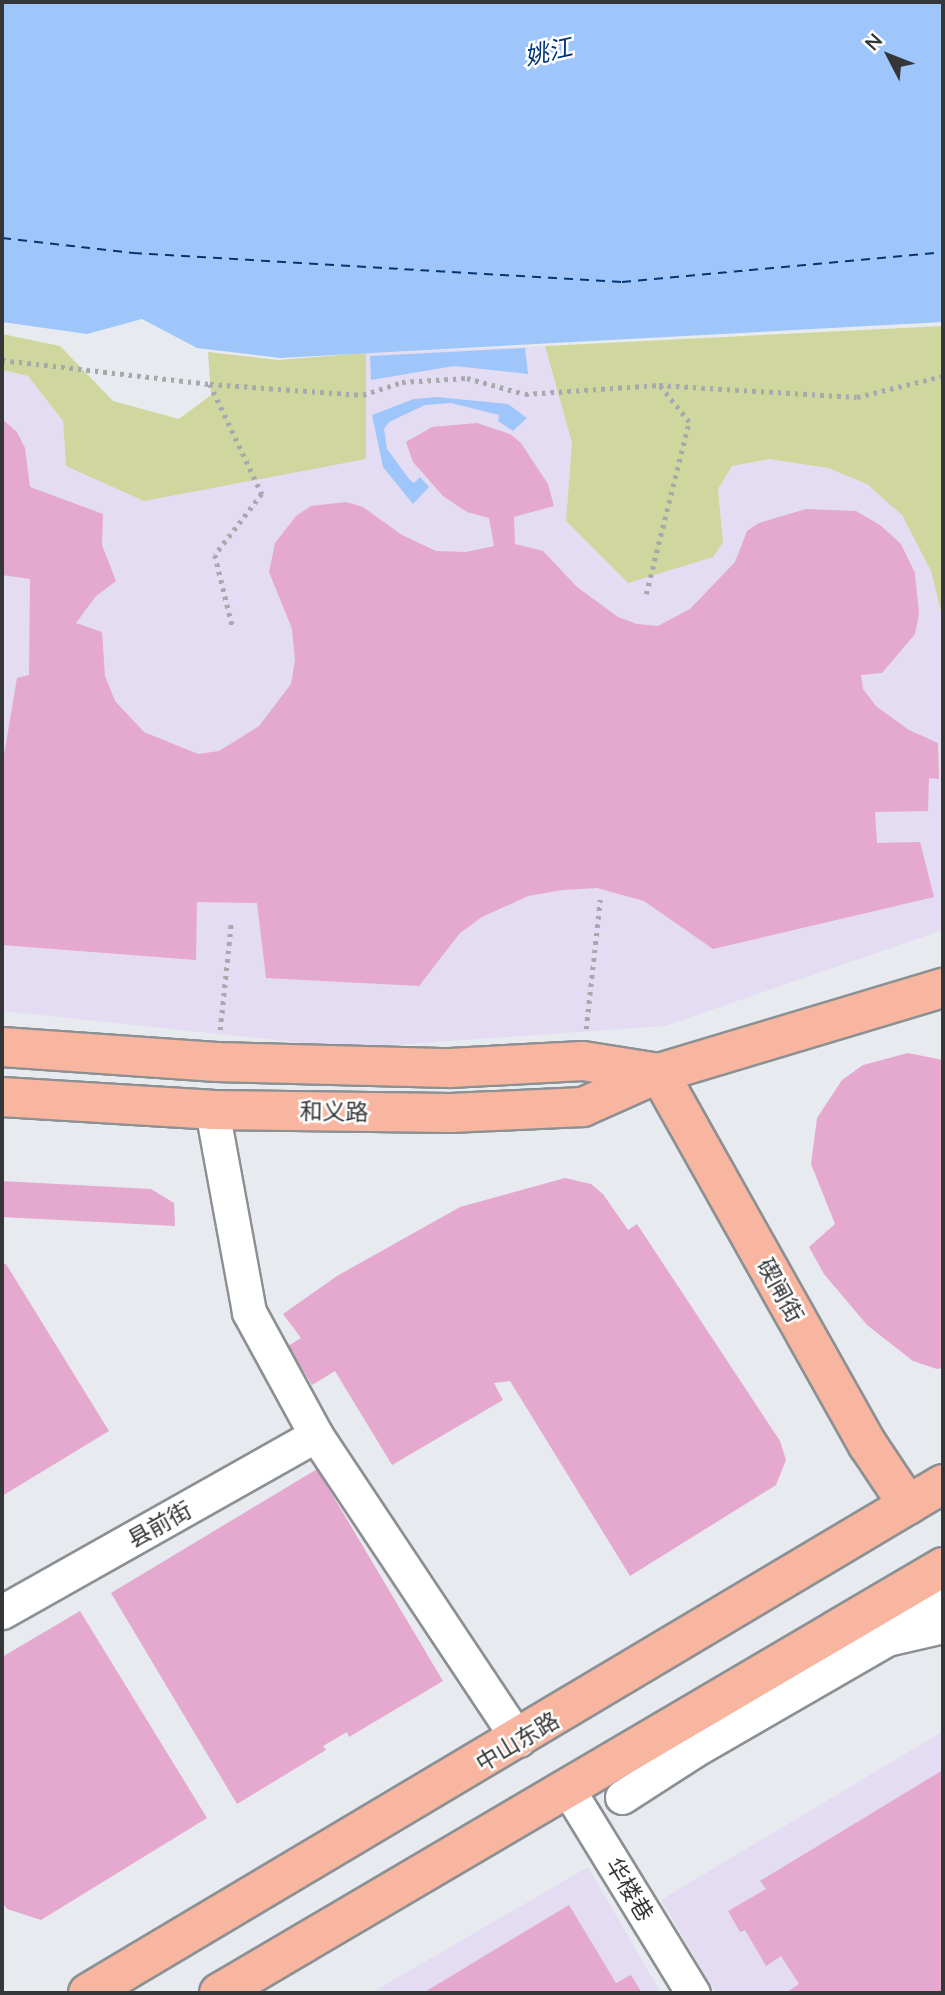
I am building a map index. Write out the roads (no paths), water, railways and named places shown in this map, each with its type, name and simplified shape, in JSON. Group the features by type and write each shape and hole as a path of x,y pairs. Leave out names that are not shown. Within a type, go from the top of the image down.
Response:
{"main road":[{"name":"和义路","path":"2,1097 212,1110 451,1113 583,1107 659,1073 943,988"},
{"name":"和义路","path":"2,1046 216,1062 450,1068 583,1061 659,1073"},
{"name":"碶闸街","path":"659,1073 868,1445 908,1505"},
{"name":"中山东路","path":"88,1993 519,1740 943,1485"},
{"path":"219,1993 566,1786 943,1567"}],"street":[{"path":"212,1110 248,1312 316,1435 519,1740"},
{"name":"县前街","path":"2,1612 316,1435"},
{"path":"835,1628 893,1616 943,1598"},
{"path":"622,1797 693,1751 887,1639 943,1626"},
{"name":"华楼巷","path":"566,1786 693,1993"}],"water":[{"name":"姚江","path":"2,2 943,2 943,322 280,358 197,348 142,319 87,334 2,322"},
{"path":"525,348 528,374 454,366 371,380 370,356"},
{"path":"437,397 508,404 527,418 513,431 498,421 499,415 451,403 425,405 389,422 384,429 387,449 409,479 414,483 420,477 429,487 413,504 383,467 372,415 414,399"}]}
